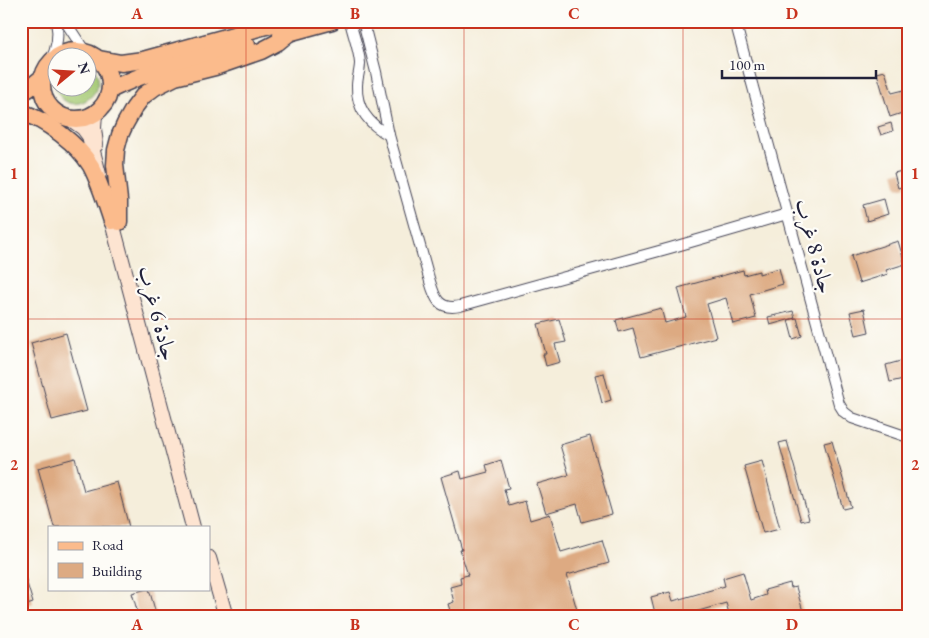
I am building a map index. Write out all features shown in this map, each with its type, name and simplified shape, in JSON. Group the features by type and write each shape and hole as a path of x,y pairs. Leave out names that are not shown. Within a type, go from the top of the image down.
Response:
{"main road":[{"path":"98,57 121,63 143,60 286,27 332,21"},
{"path":"110,90 149,72 286,27"},
{"path":"115,221 119,200 115,165 116,150 125,124 143,96 155,86 175,77 215,67 261,51 278,42 286,27"},
{"path":"48,66 43,77 42,87 48,104 61,115 78,119 99,111 107,99 110,90 110,79 106,68 98,60"},
{"path":"21,91 28,89 43,77"},
{"path":"21,106 37,102 48,104"},
{"name":"جادة 6 غرب","path":"99,111 95,115 95,138 193,526"},
{"path":"21,112 40,120 59,132 80,152 90,164 115,221"},
{"name":"جادة 6 غرب","path":"69,118 83,128 88,136 115,221 200,526"},
{"path":"210,561 226,617"},
{"path":"210,588 218,617"}],"street":[{"path":"56,21 56,48"},
{"path":"64,21 83,48"},
{"path":"350,21 359,54 360,68 357,96 360,106 372,124 389,135"},
{"path":"363,21 389,135 432,290 438,302 443,305 448,307 460,306 787,214"},
{"name":"جادة 8 غرب","path":"735,21 841,408 852,418 908,437"}],"green space":[{"path":"62,98 89,98 81,103 72,104"}],"building":[{"path":"885,71 892,93 908,89 908,111 890,117 877,73"},
{"path":"891,123 893,131 881,135 878,127"},
{"path":"902,171 906,186 898,188 894,173"},
{"path":"884,199 888,214 867,221 863,205"},
{"path":"898,241 905,264 886,270 888,274 859,283 851,256"},
{"path":"779,268 783,284 750,294 756,318 733,324 726,298 707,304 716,337 641,357 633,328 619,332 616,320 661,308 665,323 686,317 678,288 743,270 744,275 759,271 759,274"},
{"path":"864,309 869,332 856,335 850,312"},
{"path":"793,311 795,318 770,325 768,317"},
{"path":"797,318 802,336 793,339 788,320"},
{"path":"559,319 566,342 555,344 560,362 546,366 543,354 546,354 538,324"},
{"path":"66,333 87,411 52,420 31,343"},
{"path":"908,359 908,378 890,382 886,365"},
{"path":"604,373 611,400 602,403 595,375"},
{"path":"590,436 612,514 582,522 577,504 546,513 537,484 569,475 560,445"},
{"path":"787,441 809,519 801,521 779,443"},
{"path":"832,441 851,507 843,509 824,443"},
{"path":"75,458 84,491 117,482 129,526 54,526 38,468"},
{"path":"501,460 509,488 504,489 509,506 525,501 530,520 550,514 561,552 602,540 609,563 567,575 579,617 452,617 448,604 454,602 450,587 461,584 460,577 468,575 441,477 460,471 462,479 488,472 486,465"},
{"path":"762,461 780,529 763,533 744,466"},
{"path":"21,570 23,570 33,603 21,607"},
{"path":"743,572 751,600 766,595 765,590 790,583 791,588 796,587 804,615 798,617 730,617 726,603 678,617 656,617 651,597 670,592 673,601 725,586 723,578"},
{"path":"149,590 157,617 139,617 132,593"}]}
